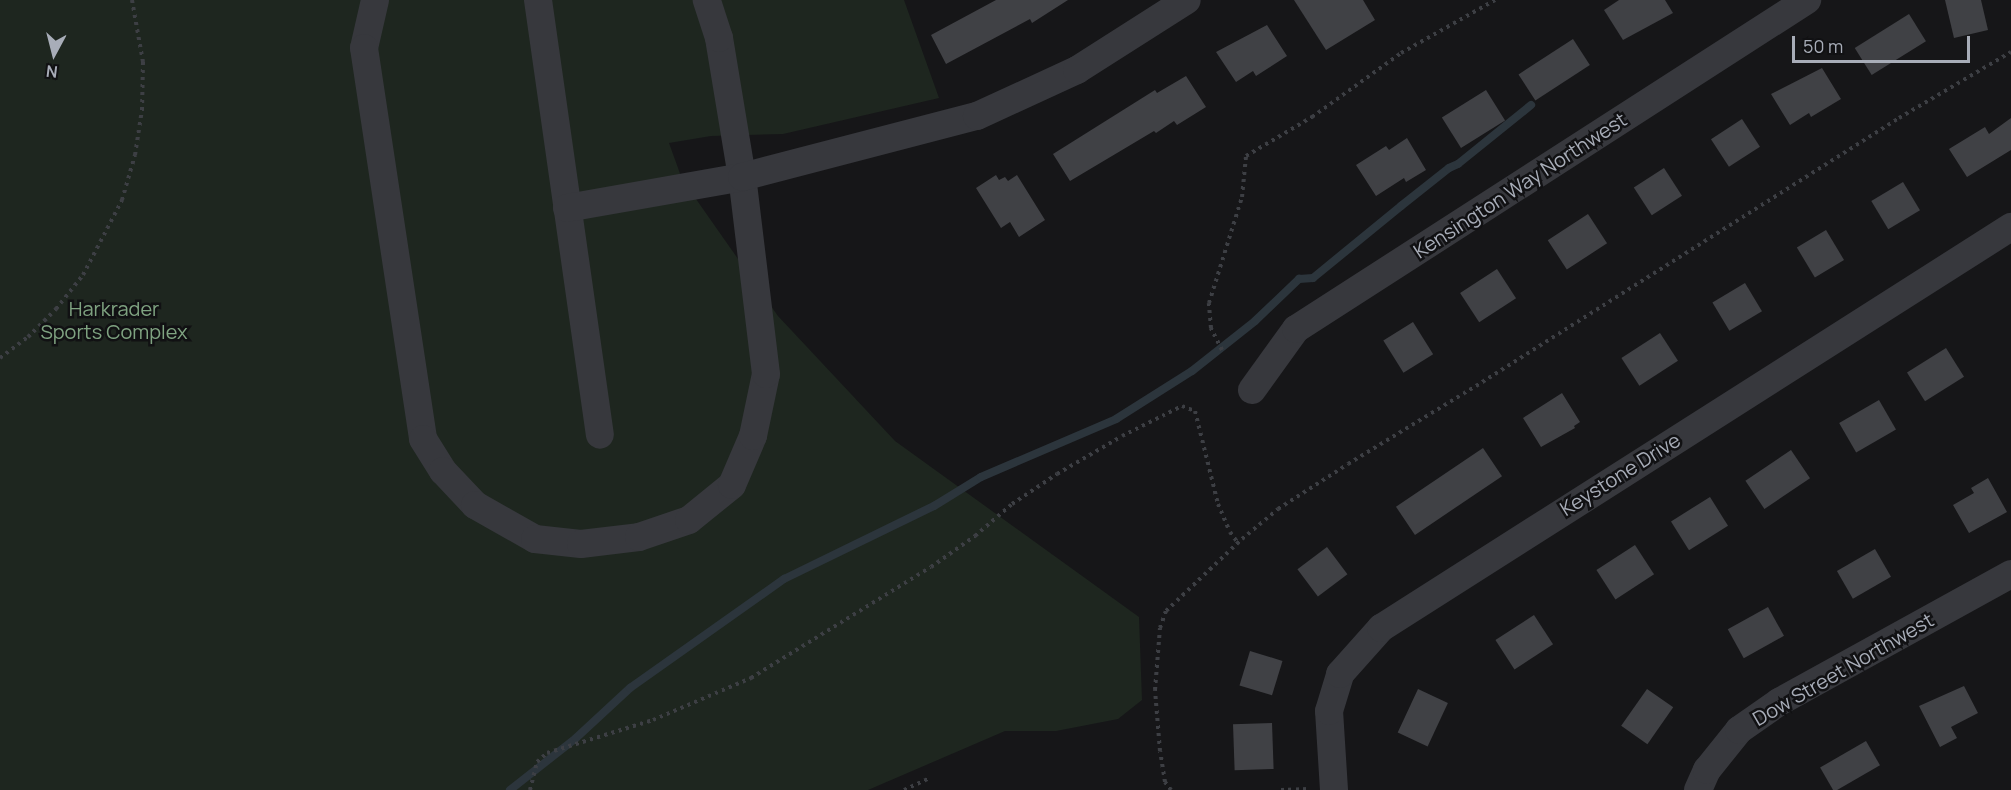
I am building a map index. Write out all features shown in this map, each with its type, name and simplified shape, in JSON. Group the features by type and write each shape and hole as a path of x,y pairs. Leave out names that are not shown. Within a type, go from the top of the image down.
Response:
{"street":[{"path":"375,0 364,48 423,439 443,471 476,505 535,539 581,544 639,537 689,520 732,485 753,436 766,374 742,177 718,38 707,0"},
{"path":"538,0 600,435"},
{"path":"567,208 742,177 977,116 1077,70 1187,0"},
{"name":"Kensington Way Northwest","path":"1252,390 1296,329 1808,0"},
{"name":"Keystone Drive","path":"1334,790 1329,711 1340,674 1381,628 2011,227"},
{"name":"Dow Street Northwest","path":"1698,790 1707,770 1739,730 1779,702 2011,574"}],"path":[{"path":"0,358 28,337 56,309 83,275 122,200 135,155 142,110 143,62 132,0"},
{"path":"1222,350 1211,328 1209,303 1242,197 1246,156 1312,117 1401,54 1495,0"},
{"path":"1171,790 1165,782 1160,751 1155,690 1160,628 1166,611 1238,543 1278,509 1348,464 1486,380 1899,118 2011,51"},
{"path":"530,790 537,762 547,753 644,723 751,678 932,567 975,536 1012,504 1057,474 1122,436 1182,406 1195,411 1218,504 1230,532 1238,543"},
{"path":"904,790 930,778"}],"green space":[{"name":"Harkrader Sports Complex","path":"0,0 904,0 939,98 783,134 711,136 669,143 682,179 778,316 895,441 1139,617 1142,700 1118,719 1056,731 1005,731 868,790 0,790"}],"building":[{"path":"996,0 1068,0 1032,23 1030,19 946,64 931,35"},
{"path":"1294,0 1363,0 1375,20 1326,50"},
{"path":"1619,0 1665,0 1673,13 1623,40 1604,10"},
{"path":"1945,0 1981,0 1988,30 1954,38"},
{"path":"1909,14 1926,41 1872,75 1855,48"},
{"path":"1267,25 1287,56 1256,76 1253,71 1236,82 1216,52"},
{"path":"1573,39 1590,65 1535,100 1518,74"},
{"path":"1822,68 1841,99 1811,117 1809,113 1790,125 1771,94"},
{"path":"1186,76 1206,107 1177,125 1174,121 1156,133 1154,131 1070,181 1053,154 1155,90 1157,93"},
{"path":"1486,90 1505,121 1461,148 1442,118"},
{"path":"2011,118 2011,150 1967,177 1949,149 1985,127 1989,134"},
{"path":"1742,119 1760,147 1729,167 1711,139"},
{"path":"1407,138 1426,170 1406,182 1404,178 1376,196 1356,165 1386,146 1389,150"},
{"path":"1664,168 1682,196 1652,215 1634,188"},
{"path":"996,175 999,180 1005,177 1008,181 1017,175 1045,220 1019,237 1010,222 1001,228 976,188"},
{"path":"1903,182 1920,210 1888,229 1871,201"},
{"path":"1588,214 1607,243 1567,269 1548,240"},
{"path":"1826,230 1844,260 1815,278 1797,248"},
{"path":"1497,269 1516,298 1479,322 1460,293"},
{"path":"1745,283 1762,311 1729,331 1712,303"},
{"path":"1413,322 1433,354 1403,373 1383,341"},
{"path":"1660,333 1678,361 1639,386 1621,358"},
{"path":"1946,348 1964,377 1925,401 1907,372"},
{"path":"1562,393 1580,422 1574,426 1575,428 1541,447 1523,418"},
{"path":"1879,400 1896,429 1856,452 1839,423"},
{"path":"1483,448 1502,476 1415,535 1396,507"},
{"path":"1791,450 1810,478 1764,509 1745,481"},
{"path":"1988,478 2007,512 1969,533 1953,505 1974,493 1971,488"},
{"path":"1710,497 1728,526 1689,550 1671,521"},
{"path":"1635,545 1654,574 1615,599 1596,570"},
{"path":"1327,547 1347,574 1318,596 1297,569"},
{"path":"1875,549 1891,577 1853,599 1837,571"},
{"path":"1768,607 1784,636 1744,658 1728,629"},
{"path":"1534,615 1553,644 1514,669 1495,640"},
{"path":"1250,651 1283,661 1272,695 1239,685"},
{"path":"1964,686 1978,713 1951,727 1957,738 1940,747 1919,706"},
{"path":"1418,689 1448,703 1428,746 1398,733"},
{"path":"1647,689 1673,707 1647,744 1621,726"},
{"path":"1272,723 1274,769 1235,770 1233,724"},
{"path":"1866,741 1880,765 1837,790 1833,790 1820,768"}],"waterway":[{"path":"510,790 576,738 630,688 784,579 934,506 981,477 1116,419 1192,371 1255,321 1299,279 1313,278 1531,105"}]}
